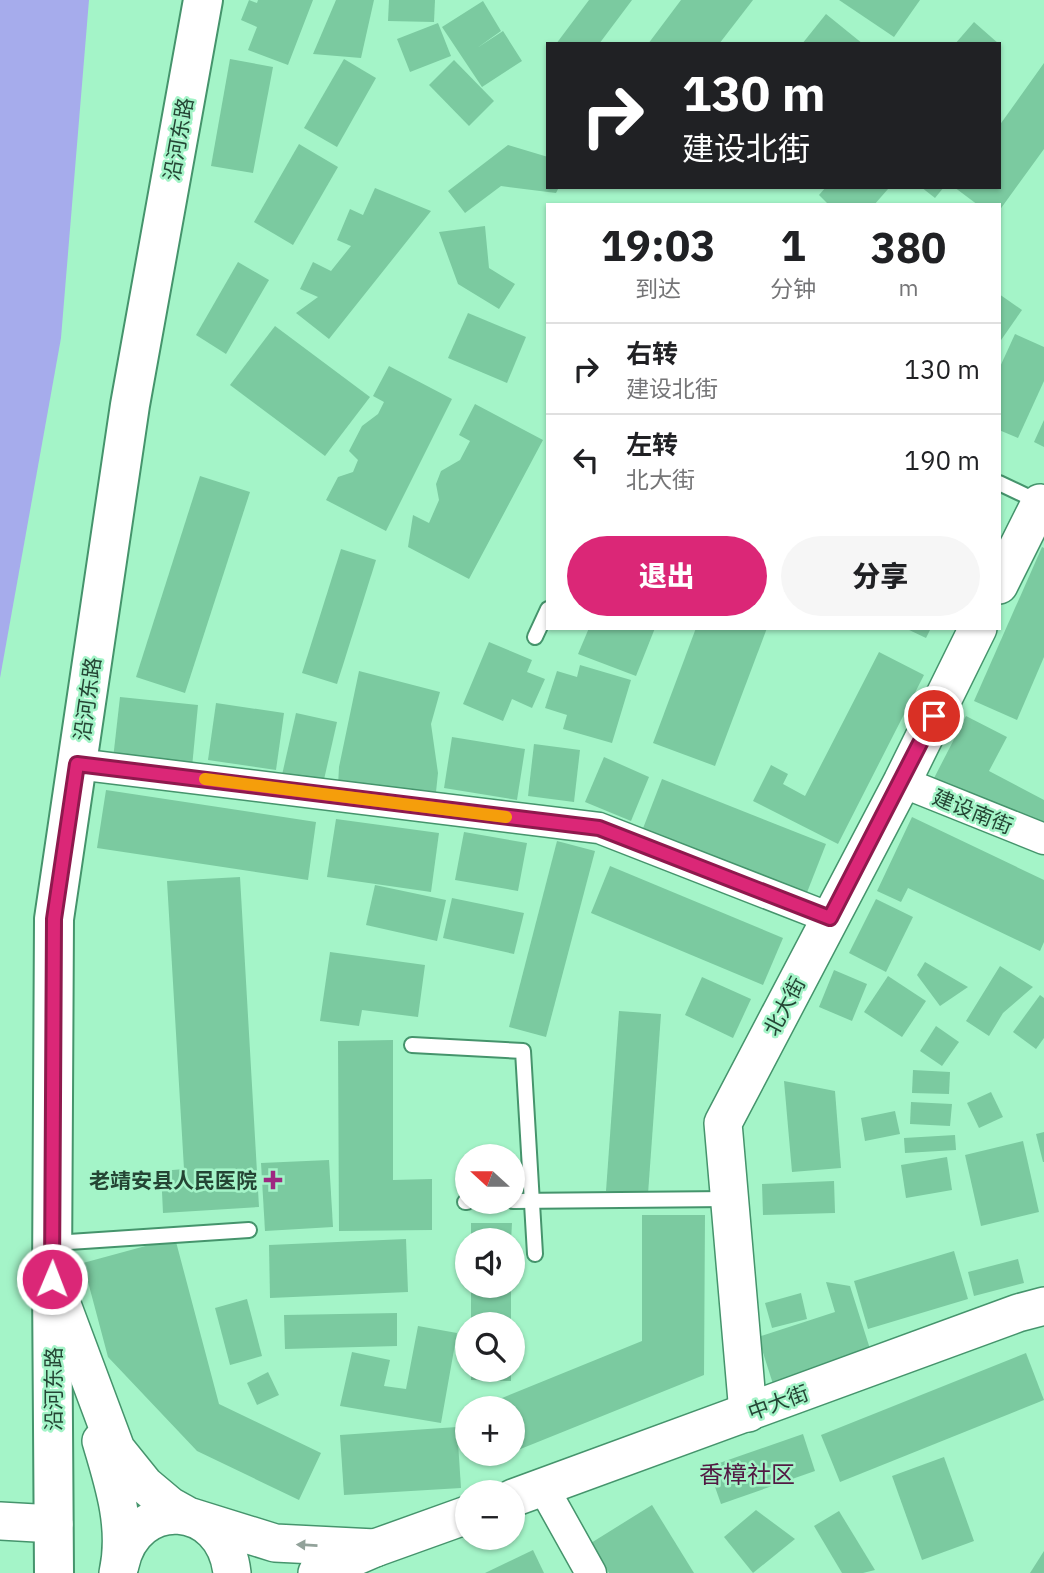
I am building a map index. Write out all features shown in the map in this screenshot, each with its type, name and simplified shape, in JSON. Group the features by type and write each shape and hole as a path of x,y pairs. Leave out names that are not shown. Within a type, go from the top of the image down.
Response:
{"main road":[{"name":"沿河东路","path":"54,1573 54,919 130,405 203,0"}],"street":[{"path":"1001,581 1042,504"},
{"name":"北大街","path":"748,1413 723,1123 902,782 977,630"},
{"path":"77,764 599,828 830,918"},
{"name":"建设南街","path":"902,782 1044,839"},
{"path":"52,1261 116,1449 145,1485 170,1506 216,1531 228,1551 232,1573"},
{"path":"52,1261 115,1487 123,1534 119,1570"},
{"name":"中大街","path":"528,1493 1044,1306"},
{"path":"528,1493 592,1573"},
{"path":"119,1570 125,1548 133,1535 144,1525 173,1515 188,1516 275,1543 375,1548"},
{"path":"317,1573 375,1548 455,1519"},
{"path":"0,1521 54,1524"}],"lane":[{"path":"1001,484 1042,504"},
{"path":"535,637 546,614"},
{"path":"412,1045 523,1051 535,1254"},
{"path":"525,1201 729,1199"},
{"path":"52,1261 249,1230"}],"water":[{"path":"0,0 89,0 61,338 0,678"}],"building":[{"path":"249,0 257,3 258,0 313,0 288,65 248,50 257,27 241,20"},
{"path":"336,0 374,0 361,58 313,54"},
{"path":"389,0 435,0 434,22 388,21"},
{"path":"589,0 632,0 600,42 558,42"},
{"path":"681,0 753,0 721,42 650,42"},
{"path":"839,0 920,0 894,37"},
{"path":"483,1 501,31 477,48 503,31 522,61 482,87 442,27"},
{"path":"826,14 861,42 804,42"},
{"path":"974,22 997,42 957,42"},
{"path":"438,23 451,56 410,72 397,39"},
{"path":"230,59 273,67 253,173 211,166"},
{"path":"344,59 376,78 337,147 304,128"},
{"path":"454,60 494,101 469,126 429,85"},
{"path":"1044,63 1044,149 1001,208 1001,203 975,203 957,189 1001,189 1001,123"},
{"path":"299,144 338,167 293,245 254,222"},
{"path":"508,145 546,156 546,189 558,189 556,193 501,186 465,213 448,191"},
{"path":"375,188 431,211 329,339 296,313 318,297 300,289 313,262 331,271 351,246 337,240 350,209 363,215"},
{"path":"824,189 888,189 876,203 827,203 819,195"},
{"path":"924,189 942,189 935,198"},
{"path":"485,226 489,268 515,284 499,309 458,284 439,232"},
{"path":"238,262 269,280 226,354 196,335"},
{"path":"1001,295 1022,310 1001,340"},
{"path":"468,313 526,337 507,383 448,358"},
{"path":"275,326 370,397 325,456 230,385"},
{"path":"1015,334 1044,347 1044,381 1018,438 1001,431 1001,365"},
{"path":"389,366 452,399 386,531 326,500 338,477 353,472 358,460 349,451 362,426 378,414 384,402 373,396"},
{"path":"475,404 543,440 469,579 408,547 413,515 429,523 439,500 436,484 441,471 460,460 470,441 459,435"},
{"path":"1044,420 1044,447 1034,442"},
{"path":"200,476 250,492 185,693 136,677"},
{"path":"1042,547 1044,657 1017,720 974,701"},
{"path":"341,549 376,560 337,684 302,673"},
{"path":"588,630 654,630 636,676 578,654"},
{"path":"695,630 766,630 715,766 653,743"},
{"path":"909,630 930,630 926,638"},
{"path":"489,642 532,660 527,672 545,679 532,708 512,699 503,721 463,704"},
{"path":"879,652 924,675 838,844 753,801 771,765 788,774 783,784 805,796"},
{"path":"580,665 631,680 612,743 563,729 567,715 545,708 557,671 577,677"},
{"path":"359,671 440,692 431,724 438,773 436,792 338,786 339,767"},
{"path":"120,697 198,705 192,767 113,759"},
{"path":"216,703 284,713 276,770 208,760"},
{"path":"296,713 337,722 323,784 282,775"},
{"path":"966,716 1007,737 989,771 1044,800 1044,828 931,784"},
{"path":"452,737 525,749 517,800 444,788"},
{"path":"534,744 580,750 574,802 528,796"},
{"path":"604,757 649,777 631,821 585,802"},
{"path":"662,779 826,844 806,895 642,831"},
{"path":"106,790 316,822 308,880 97,848"},
{"path":"912,817 1044,880 1044,942 1040,951 908,888 901,902 877,891"},
{"path":"336,819 439,833 431,892 327,877"},
{"path":"464,832 527,843 518,891 455,880"},
{"path":"557,841 595,851 546,1037 509,1027"},
{"path":"610,866 783,938 763,985 591,913"},
{"path":"240,877 259,1207 163,1213 161,1171 184,1169 167,881"},
{"path":"375,885 446,900 437,941 366,925"},
{"path":"452,898 524,913 514,954 443,938"},
{"path":"876,899 913,917 886,972 849,953"},
{"path":"330,952 425,965 418,1017 362,1010 359,1026 320,1021"},
{"path":"925,962 968,987 940,1006 917,975"},
{"path":"1000,966 1033,987 1003,1013 989,1036 966,1021"},
{"path":"834,970 867,984 852,1021 819,1007"},
{"path":"888,976 926,1001 902,1037 864,1012"},
{"path":"702,977 751,999 733,1038 685,1015"},
{"path":"1040,995 1044,998 1044,1038 1036,1049 1013,1032"},
{"path":"619,1011 661,1014 648,1194 606,1191"},
{"path":"936,1026 959,1042 942,1066 920,1051"},
{"path":"393,1040 393,1180 432,1179 432,1230 339,1231 338,1041"},
{"path":"913,1070 950,1072 949,1094 912,1093"},
{"path":"784,1081 835,1091 841,1168 792,1172"},
{"path":"991,1092 1003,1117 979,1128 967,1103"},
{"path":"911,1102 952,1104 950,1126 910,1124"},
{"path":"895,1111 900,1134 865,1141 861,1118"},
{"path":"1044,1132 1044,1162 1043,1162 1036,1134"},
{"path":"955,1135 956,1150 905,1153 904,1138"},
{"path":"1023,1141 1039,1212 981,1226 965,1155"},
{"path":"947,1157 952,1190 906,1198 901,1165"},
{"path":"329,1160 333,1227 265,1231 261,1163"},
{"path":"834,1181 835,1213 763,1215 762,1184"},
{"path":"642,1215 705,1215 704,1375 525,1447 525,1396 507,1396 642,1341"},
{"path":"471,1223 512,1223 512,1228 471,1228"},
{"path":"175,1238 219,1404 321,1453 299,1500 197,1451 108,1357 83,1263"},
{"path":"406,1239 408,1292 270,1298 269,1245"},
{"path":"954,1251 968,1299 868,1329 854,1281"},
{"path":"1018,1259 1024,1283 974,1296 968,1272"},
{"path":"826,1282 850,1286 871,1352 773,1384 758,1337 835,1312"},
{"path":"801,1293 807,1319 772,1328 765,1303"},
{"path":"471,1298 511,1298 511,1312 471,1312"},
{"path":"247,1299 262,1356 230,1365 215,1308"},
{"path":"397,1313 397,1346 285,1349 284,1315"},
{"path":"418,1326 455,1333 441,1423 340,1406 352,1352 390,1360 384,1386 406,1389"},
{"path":"1026,1353 1044,1400 840,1482 821,1435"},
{"path":"268,1372 279,1395 257,1405 247,1383"},
{"path":"455,1427 455,1466 460,1466 460,1480 455,1480 455,1488 344,1495 340,1435"},
{"path":"803,1434 815,1471 721,1504 708,1467"},
{"path":"944,1457 974,1541 922,1560 892,1476"},
{"path":"652,1505 694,1573 609,1573 591,1543"},
{"path":"756,1510 795,1539 753,1573 724,1537"},
{"path":"839,1511 875,1570 842,1573 814,1526"},
{"path":"533,1550 544,1573 485,1573"},
{"path":"1044,1551 1044,1573 1030,1573"}],"slow traffic":[{"path":"205,779 506,817"}],"place":[{"name":"老靖安县人民医院","path":"273,1180"}],"district":[{"name":"香樟社区","path":"747,1474"}],"route":[{"path":"52,1279 54,919 77,764 599,828 830,918 934,716"}]}
